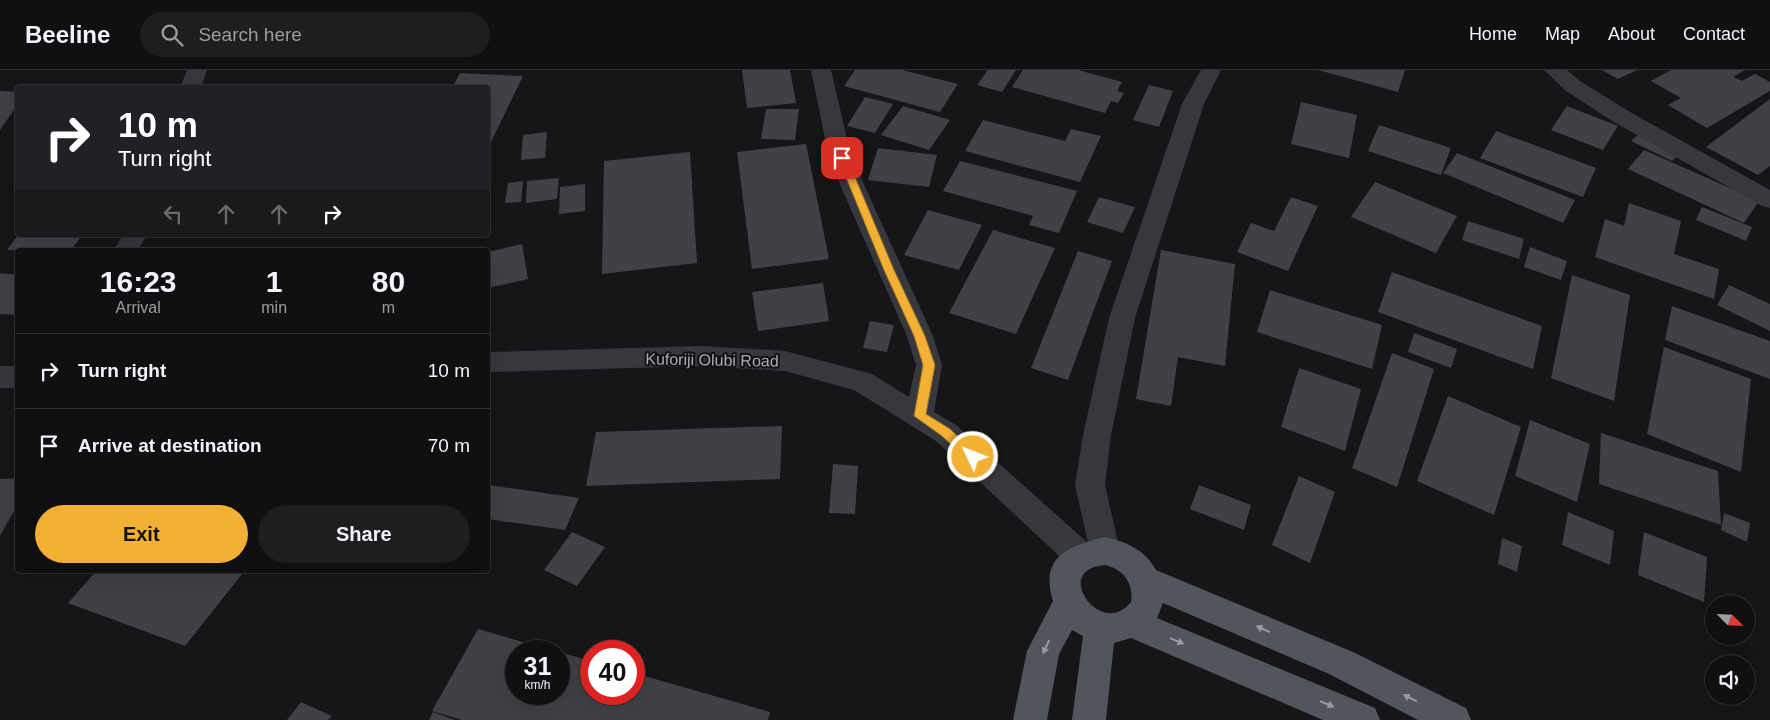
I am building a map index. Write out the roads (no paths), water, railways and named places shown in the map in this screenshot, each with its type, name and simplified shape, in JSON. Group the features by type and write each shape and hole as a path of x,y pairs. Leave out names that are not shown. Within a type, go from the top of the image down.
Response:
{"main road":[{"path":"1093,553 1117,554 1129,560 1145,580 1149,596 1144,612 1132,623 1112,628 1100,627 1083,619 1069,604 1065,594 1064,582 1066,572 1093,553"},
{"path":"1145,580 1341,663 1454,720"},
{"path":"1030,720 1043,651 1069,604"},
{"path":"1132,623 1363,720"},
{"path":"1089,720 1100,627"}],"street":[{"path":"191,85 197,70"},
{"path":"821,70 837,143 850,178 920,336 929,365 919,416"},
{"path":"1093,553 1090,485 1097,435 1122,318 1194,104 1210,70"},
{"path":"1554,70 1573,86 1622,116 1770,200"},
{"name":"Kuforiji Olubi Road","path":"490,362 703,356 785,361 862,382 946,433 1093,553"},
{"path":"0,377 15,377"}]}
